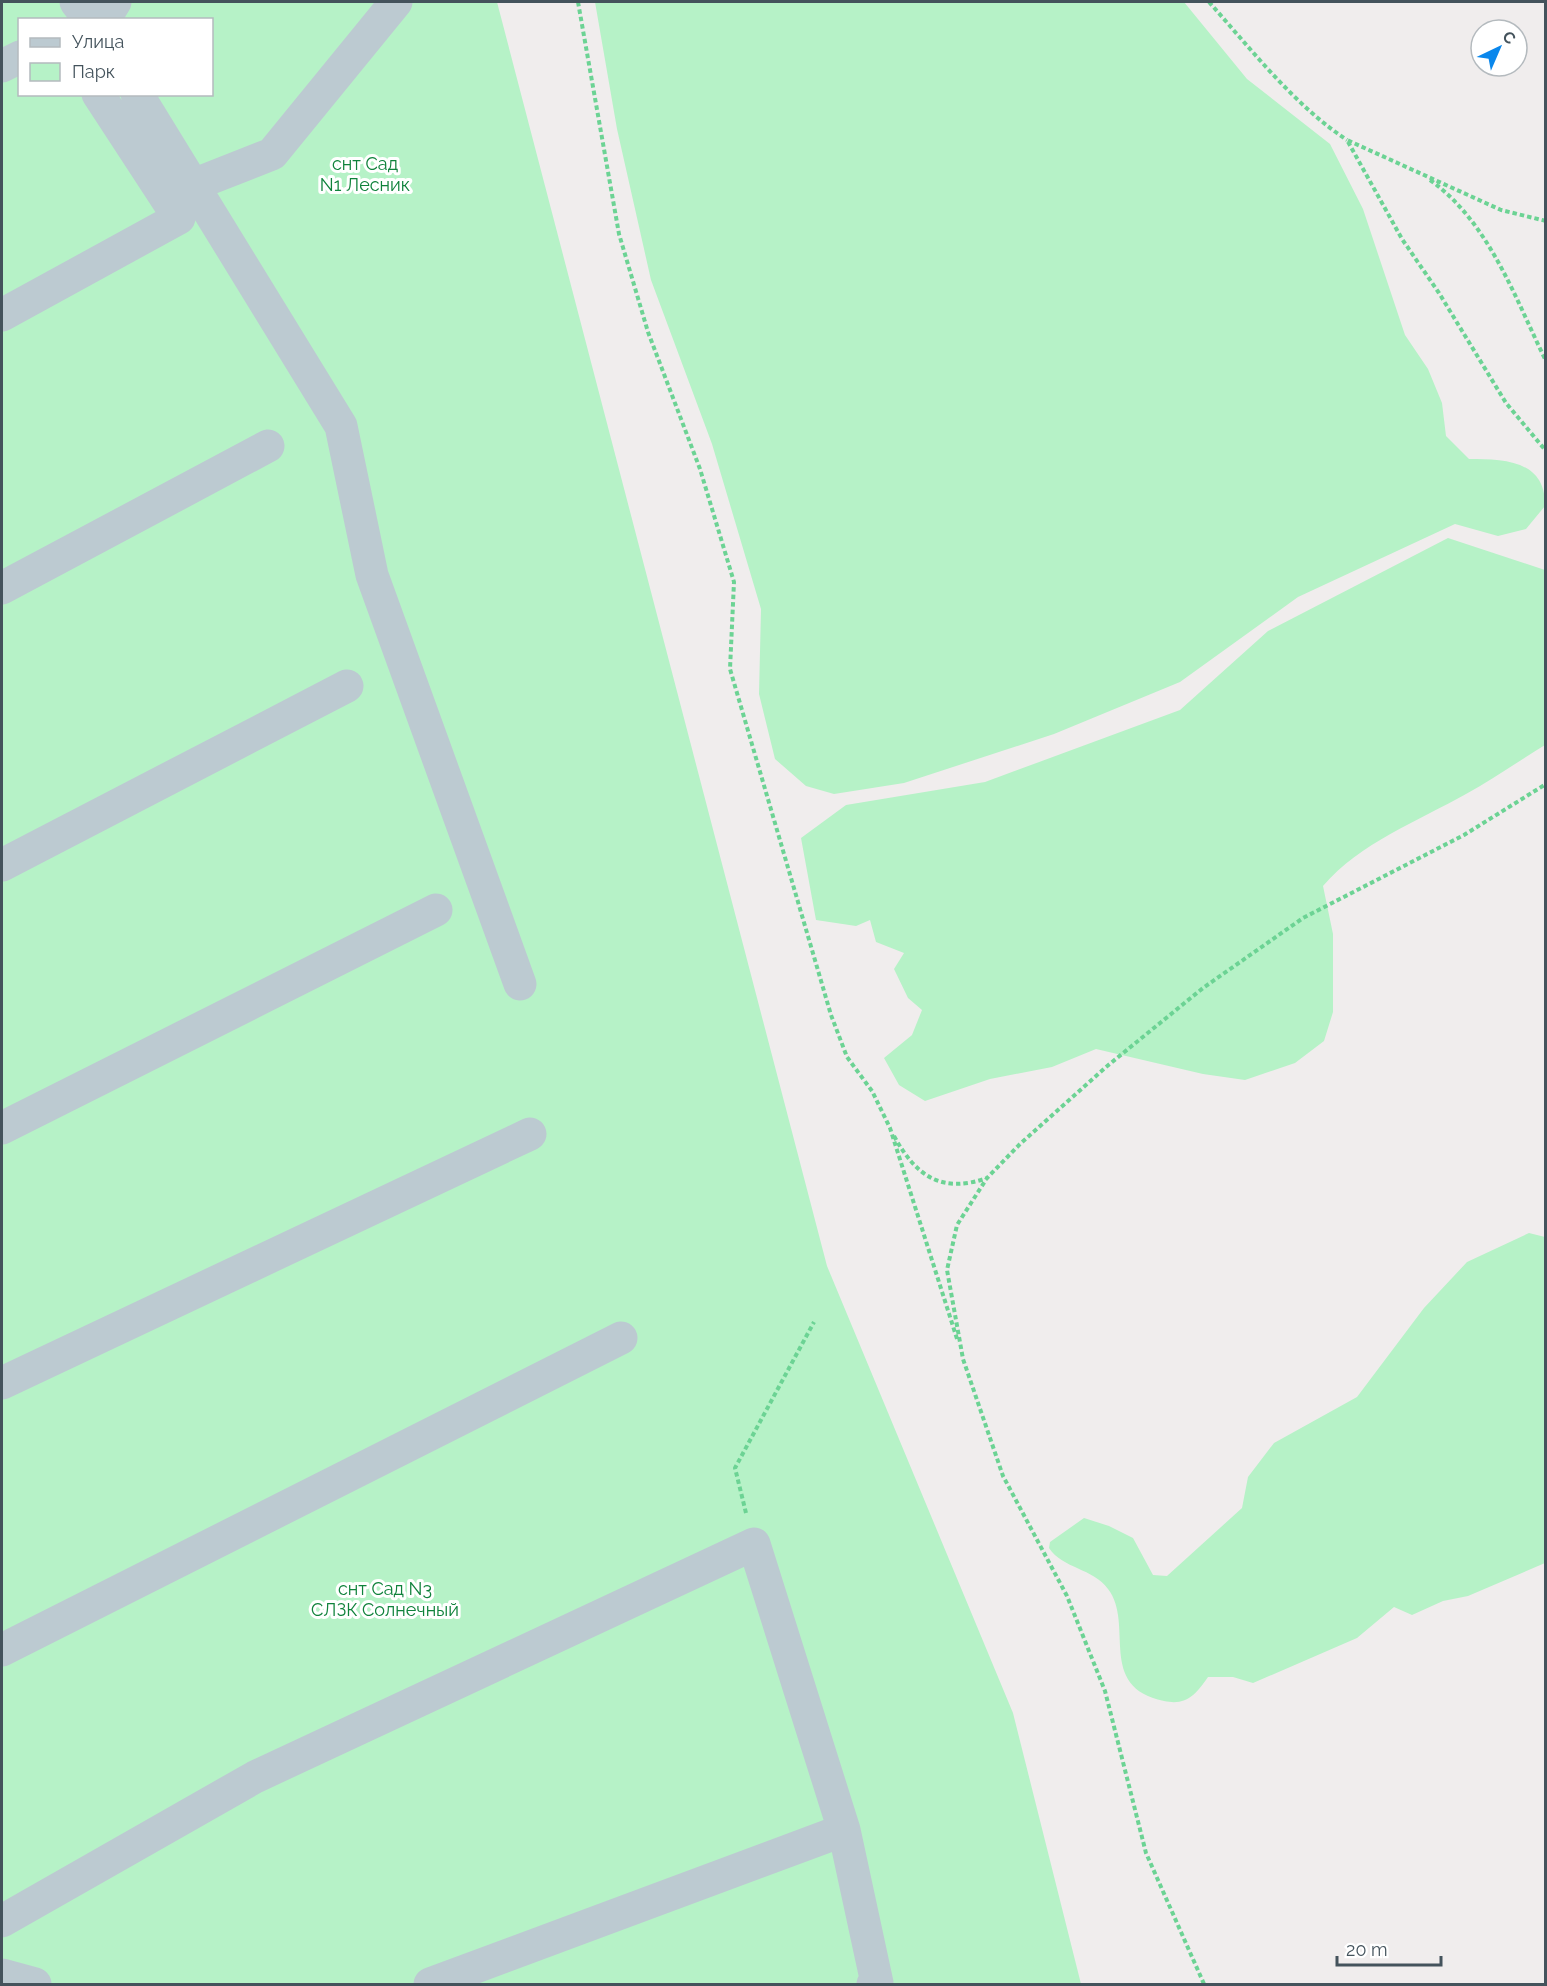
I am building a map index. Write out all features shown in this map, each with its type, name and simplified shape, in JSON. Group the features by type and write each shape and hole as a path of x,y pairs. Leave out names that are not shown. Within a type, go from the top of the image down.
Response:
{"street":[{"path":"76,2 88,18"},
{"path":"105,18 115,2"},
{"path":"193,185 272,154 396,3"},
{"path":"2,66 18,58"},
{"path":"2,315 179,218 99,96"},
{"path":"138,96 341,426 372,575 520,984"},
{"path":"2,588 268,446"},
{"path":"2,865 347,686"},
{"path":"2,1128 436,910"},
{"path":"2,1383 530,1134"},
{"path":"2,1650 621,1338"},
{"path":"2,1921 255,1777 754,1544 844,1830 877,1983 873,1984"},
{"path":"430,1984 844,1830"},
{"path":"2,1975 35,1984"}],"path":[{"path":"578,2 619,234 648,332 700,469 734,582 730,669 831,1015 847,1057 872,1091 903,1151 922,1174 942,1184 970,1183 987,1178"},
{"path":"1209,2 1256,55 1319,119 1347,140 1501,210 1545,221"},
{"path":"1347,140 1402,239 1469,340 1506,403 1545,451"},
{"path":"1422,174 1448,192 1462,207 1484,239 1545,362"},
{"path":"963,1359 947,1270 957,1225 987,1178 1106,1067 1203,988 1303,918 1464,835 1545,784"},
{"path":"890,1128 963,1359 1003,1476 1067,1596 1105,1691 1146,1853 1204,1984"},
{"path":"754,1544 735,1468 813,1322"}],"green space":[{"name":"снт Сад N3 СЛЗК Солнечный","path":"2,2 497,2 827,1266 1013,1713 1081,1984 2,1984"},
{"path":"595,2 1184,2 1247,79 1330,144 1363,209 1405,335 1428,369 1442,403 1446,436 1469,459 1509,462 1531,471 1538,479 1543,491 1545,506 1526,529 1498,536 1455,524 1298,597 1180,682 1054,734 904,783 834,794 806,786 775,759 759,694 761,609 712,444 651,280 617,129"},
{"path":"1448,538 1545,570 1545,745 1476,788 1372,845 1354,857 1323,886 1333,934 1333,1012 1324,1041 1295,1063 1245,1080 1203,1074 1096,1049 1052,1067 990,1079 925,1101 899,1085 884,1058 912,1035 922,1010 908,998 894,969 904,953 876,942 870,920 856,926 816,920 801,838 846,805 985,782 1180,710 1268,631"},
{"path":"1529,1233 1545,1237 1545,1563 1468,1596 1443,1601 1412,1615 1394,1607 1357,1638 1253,1683 1233,1677 1208,1677 1190,1697 1179,1702 1172,1702 1143,1694 1130,1683 1121,1653 1119,1619 1108,1589 1102,1582 1055,1555 1049,1548 1050,1542 1084,1518 1109,1526 1133,1538 1153,1575 1167,1576 1242,1508 1248,1477 1274,1443 1357,1397 1424,1308 1467,1262"}],"park label":[{"name":"снт Сад N1 Лесник","path":"365,174"}]}
